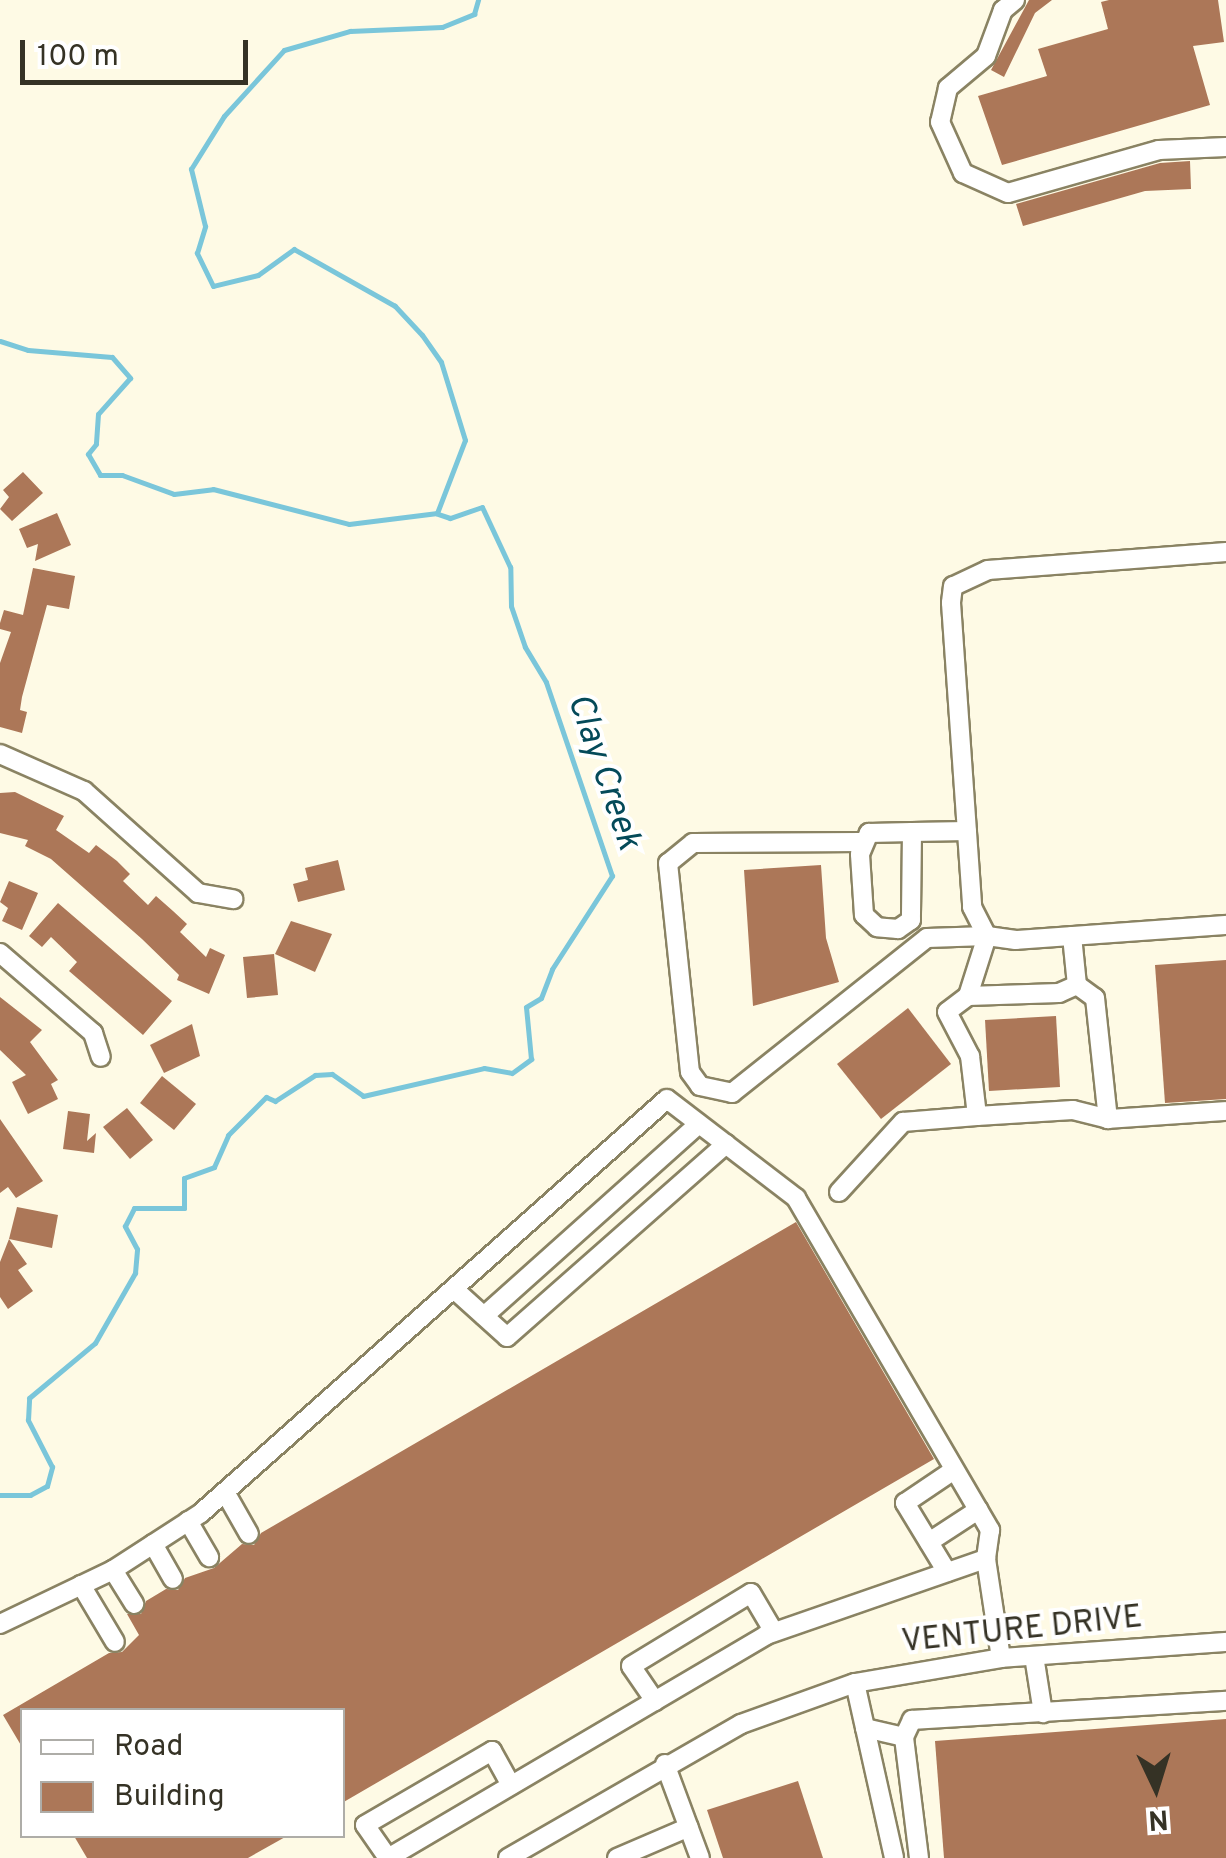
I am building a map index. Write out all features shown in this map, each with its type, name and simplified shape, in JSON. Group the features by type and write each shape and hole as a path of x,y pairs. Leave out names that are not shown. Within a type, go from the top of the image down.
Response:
{"street":[{"path":"1002,3 986,56 948,88 940,122 962,173 1008,193 1159,150 1226,147"},
{"path":"977,1116 970,1056 948,1012 968,996 987,936 972,908 953,586 988,570 1226,552"},
{"path":"0,754 84,791 198,893 233,899"},
{"path":"898,929 877,926 864,915 861,842 869,832 966,831"},
{"path":"898,929 915,907 912,832"},
{"path":"861,842 693,843 668,863 690,1072 714,1094 732,1093 909,948 927,938 1072,936 1226,925"},
{"path":"898,929 909,948"},
{"path":"1072,936 1076,985"},
{"path":"0,953 93,1033 102,1057"},
{"path":"968,996 1058,994 1076,985"},
{"path":"1076,985 1095,998 1108,1119"},
{"path":"0,1624 113,1570 225,1492 668,1099 796,1198 990,1530 986,1559 1001,1658"},
{"path":"839,1192 903,1122 1073,1110 1108,1119 1226,1111"},
{"path":"484,1316 699,1124"},
{"path":"455,1290 507,1337 726,1144"},
{"path":"947,1572 905,1502 954,1470"},
{"path":"225,1492 249,1534"},
{"path":"929,1542 978,1510"},
{"path":"188,1521 208,1557"},
{"path":"153,1544 173,1579"},
{"path":"511,1785 492,1750 366,1825 388,1858 774,1632 986,1559"},
{"path":"113,1570 134,1604"},
{"path":"81,1585 115,1642"},
{"path":"654,1701 631,1666 752,1593 774,1632"},
{"name":"VENTURE DRIVE","path":"508,1858 665,1764 777,1709 855,1684 1001,1658 1226,1642"},
{"path":"1034,1656 1043,1713"},
{"path":"855,1684 894,1858"},
{"path":"919,1858 904,1736 912,1720 1226,1701"},
{"path":"865,1728 904,1736"},
{"path":"665,1764 700,1858"},
{"path":"617,1858 689,1827"}],"building":[{"path":"1029,0 1052,0 1035,13 1004,77 991,70"},
{"path":"1218,0 1224,42 1193,46 1210,105 1002,165 978,96 1047,76 1038,49 1108,29 1101,2"},
{"path":"1190,161 1191,189 1145,191 1023,226 1016,204 1160,163"},
{"path":"23,472 43,493 12,521 0,509 9,497 3,490"},
{"path":"57,513 71,545 35,561 38,544 27,548 19,529"},
{"path":"33,568 75,576 69,609 47,605 22,697 20,710 27,712 22,733 0,727 0,663 11,632 0,629 0,623 4,610 23,615"},
{"path":"15,792 64,816 56,830 89,853 96,845 117,861 130,874 123,881 148,905 156,896 173,911 187,924 180,932 206,957 210,948 225,955 209,994 177,980 179,975 142,939 51,859 25,846 28,840 0,833 0,793"},
{"path":"338,860 345,890 298,902 293,884 308,880 305,868"},
{"path":"821,865 826,938 839,982 753,1006 744,870"},
{"path":"9,881 38,893 22,930 2,921 8,908 0,902"},
{"path":"58,903 172,1001 143,1035 69,971 77,962 51,937 42,947 29,936"},
{"path":"291,921 332,934 315,972 275,954"},
{"path":"274,954 278,995 247,998 243,957"},
{"path":"1226,960 1226,1099 1165,1103 1155,965"},
{"path":"0,997 42,1030 30,1042 58,1080 51,1084 58,1099 28,1114 12,1082 26,1075 0,1050"},
{"path":"908,1008 951,1064 881,1119 837,1064"},
{"path":"1056,1016 1060,1087 989,1091 985,1020"},
{"path":"192,1024 200,1056 164,1073 150,1045"},
{"path":"162,1076 196,1104 174,1130 140,1103"},
{"path":"127,1108 153,1140 130,1159 103,1127"},
{"path":"68,1111 90,1114 87,1141 96,1133 94,1153 63,1149"},
{"path":"0,1119 43,1181 16,1198 8,1187 0,1193"},
{"path":"17,1207 58,1215 52,1248 9,1239"},
{"path":"796,1222 934,1459 345,1801 345,1708 20,1708 20,1744 3,1715 109,1653 122,1652 139,1635 127,1614 141,1614 146,1601 166,1589 178,1590 185,1578 214,1568 242,1544 254,1545 261,1533"},
{"path":"9,1239 27,1264 18,1270 33,1291 8,1309 0,1297 0,1262"},
{"path":"1226,1719 1226,1858 944,1858 935,1741"},
{"path":"798,1781 823,1858 723,1858 707,1810"},
{"path":"75,1838 283,1838 248,1858 87,1858"}],"waterway":[{"path":"0,341 28,350 112,357 130,378 98,414 96,444 88,454 100,475 122,475 174,494 213,489 349,524 437,513 465,440 441,362 422,335 395,306 294,249 258,275 213,286 197,253 205,226 191,169 224,116 284,50 350,31 442,27 474,14 478,0"},
{"name":"Clay Creek","path":"0,1495 30,1495 47,1486 52,1467 28,1420 29,1398 95,1343 135,1273 137,1249 125,1226 134,1208 184,1208 184,1178 214,1167 228,1135 266,1097 275,1101 315,1075 332,1074 363,1096 484,1068 512,1073 531,1059 526,1007 541,998 552,969 612,876 546,682 525,647 511,606 510,567 482,507 450,518 438,514"}]}
